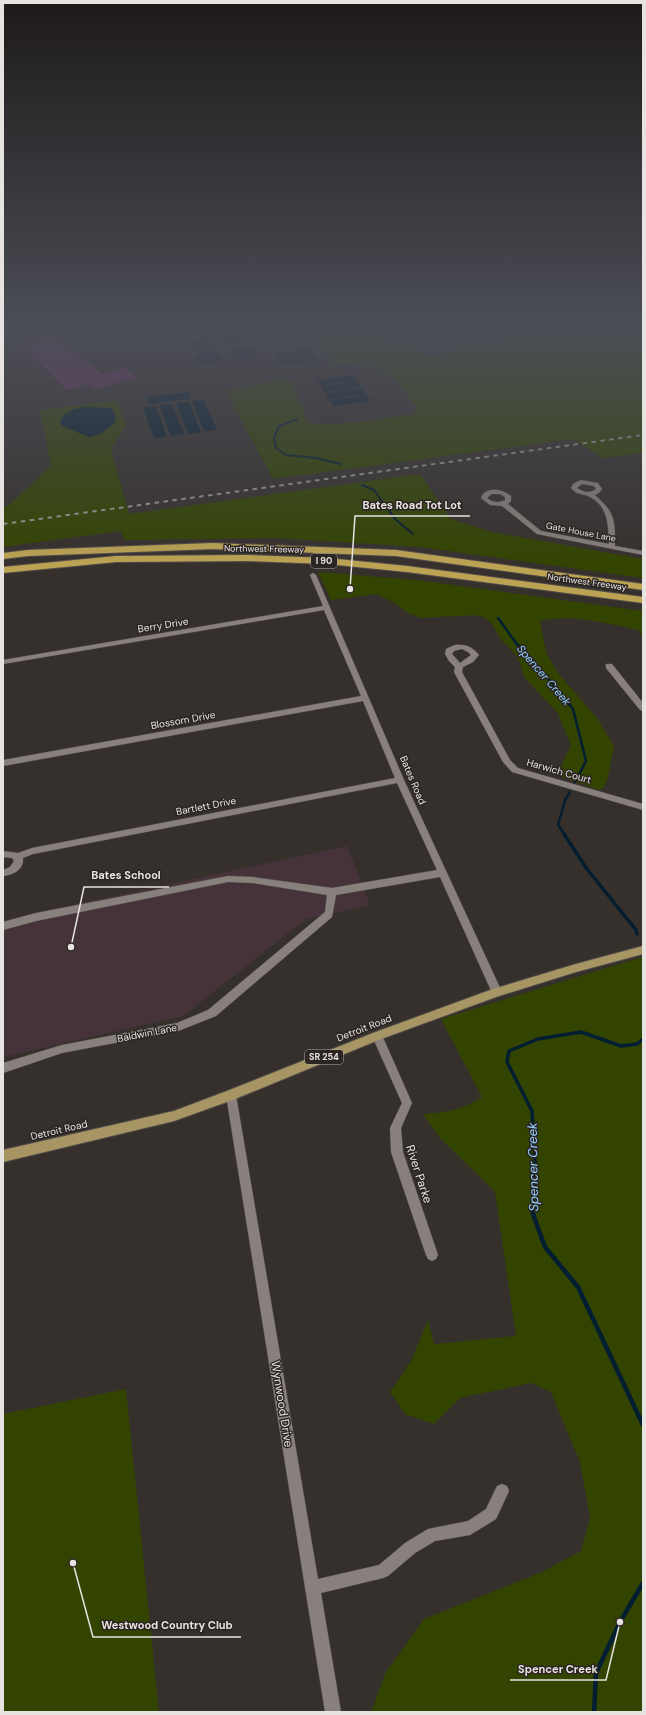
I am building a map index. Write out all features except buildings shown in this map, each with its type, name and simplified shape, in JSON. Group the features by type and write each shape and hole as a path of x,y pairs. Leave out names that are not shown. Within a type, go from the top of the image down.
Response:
{"highway":[{"name":"Northwest Freeway","path":"3,556 28,553 213,546 319,549 396,553 643,587"},
{"name":"Northwest Freeway","path":"3,570 116,559 246,558 327,561 407,569 643,600"}],"main road":[{"name":"Detroit Road","path":"3,1156 174,1116 231,1095 377,1036 497,992 576,968 643,950"}],"street":[{"path":"591,494 607,508 610,514 612,546"},
{"name":"Gate House Lane","path":"503,504 539,533 643,553"},
{"name":"Bates Road","path":"313,575 400,780 497,992"},
{"name":"Berry Drive","path":"3,662 326,608"},
{"name":"Harwich Court","path":"459,666 458,672 507,762 515,770 643,807"},
{"path":"609,666 643,708"},
{"name":"Blossom Drive","path":"3,763 366,698"},
{"name":"Bartlett Drive","path":"17,857 32,850 400,780"},
{"path":"3,854 8,853 17,857 19,860 18,865 14,869 3,873"},
{"path":"3,926 228,879 253,880 332,892 442,873"},
{"name":"Baldwin Lane","path":"3,1068 62,1049 178,1027 212,1013 329,914 332,892"},
{"name":"River Parke","path":"377,1036 407,1103 395,1128 397,1152 432,1255"},
{"name":"Wynwood Drive","path":"231,1095 333,1712"},
{"path":"312,1588 383,1571 410,1548 433,1534 470,1528 491,1514 502,1492"}],"shaded area":[{"path":"347,846 370,905 306,919 183,1016 3,1057 3,920"}],"green space":[{"path":"71,406 119,406 126,425 111,450 129,514 420,474 451,519 492,532 643,559 643,578 419,547 275,538 124,540 121,531 3,547 3,508 10,504 51,466 40,410","holes":["104,407 105,429 100,435 74,409"]},
{"path":"234,406 301,406 307,421 328,424 343,424 413,414 418,408 416,406 643,406 643,453 602,458 573,439 273,479"},
{"path":"318,572 417,580 643,611 643,639 639,630 602,622 565,618 540,621 546,652 558,673 597,718 614,746 608,777 603,789 598,790 557,775 571,745 557,712 524,677 520,663 514,653 500,638 492,624 484,617 475,615 421,618 408,613 391,601 377,594 331,600"},
{"path":"642,957 643,1712 371,1712 386,1672 424,1619 542,1572 581,1551 590,1518 580,1462 551,1392 531,1383 460,1398 434,1424 405,1414 390,1392 411,1361 428,1320 434,1344 516,1336 495,1192 439,1137 423,1114 460,1108 482,1097 441,1019"},
{"path":"126,1389 159,1712 3,1712 3,1414"}],"water":[{"path":"156,406 167,437 154,438 143,408"},
{"path":"159,406 173,406 184,434 171,436"},
{"path":"177,406 191,406 201,432 188,434"},
{"path":"194,406 207,406 217,430 204,431"},
{"path":"86,407 112,408 116,419 104,432 92,437 62,426 60,423 63,416 74,409"}],"waterway":[{"name":"Spencer Creek","path":"297,419 279,426 274,437 276,448 286,455 316,458 341,464"},
{"name":"Spencer Creek","path":"362,485 374,490 395,519 413,534"},
{"name":"Spencer Creek","path":"498,618 516,643 532,659 573,709 586,761 575,782"},
{"name":"Spencer Creek","path":"565,835 558,825 565,800 570,792"},
{"name":"Spencer Creek","path":"564,834 587,869 636,930 637,934"},
{"name":"Spencer Creek","path":"534,1215 532,1211 535,1162 532,1111 507,1062 509,1051 538,1039 581,1032 621,1046 637,1044 643,1039"},
{"name":"Spencer Creek","path":"533,1214 545,1247 578,1287 643,1425"},
{"name":"Spencer Creek","path":"594,1712 596,1673 620,1622 643,1583"}],"railway":[{"path":"3,524 643,435"}],"place":[{"name":"Bates Road Tot Lot","path":"350,589"},
{"name":"Bates School","path":"71,947"},
{"name":"Westwood Country Club","path":"73,1563"},
{"name":"Spencer Creek","path":"620,1622"}]}
